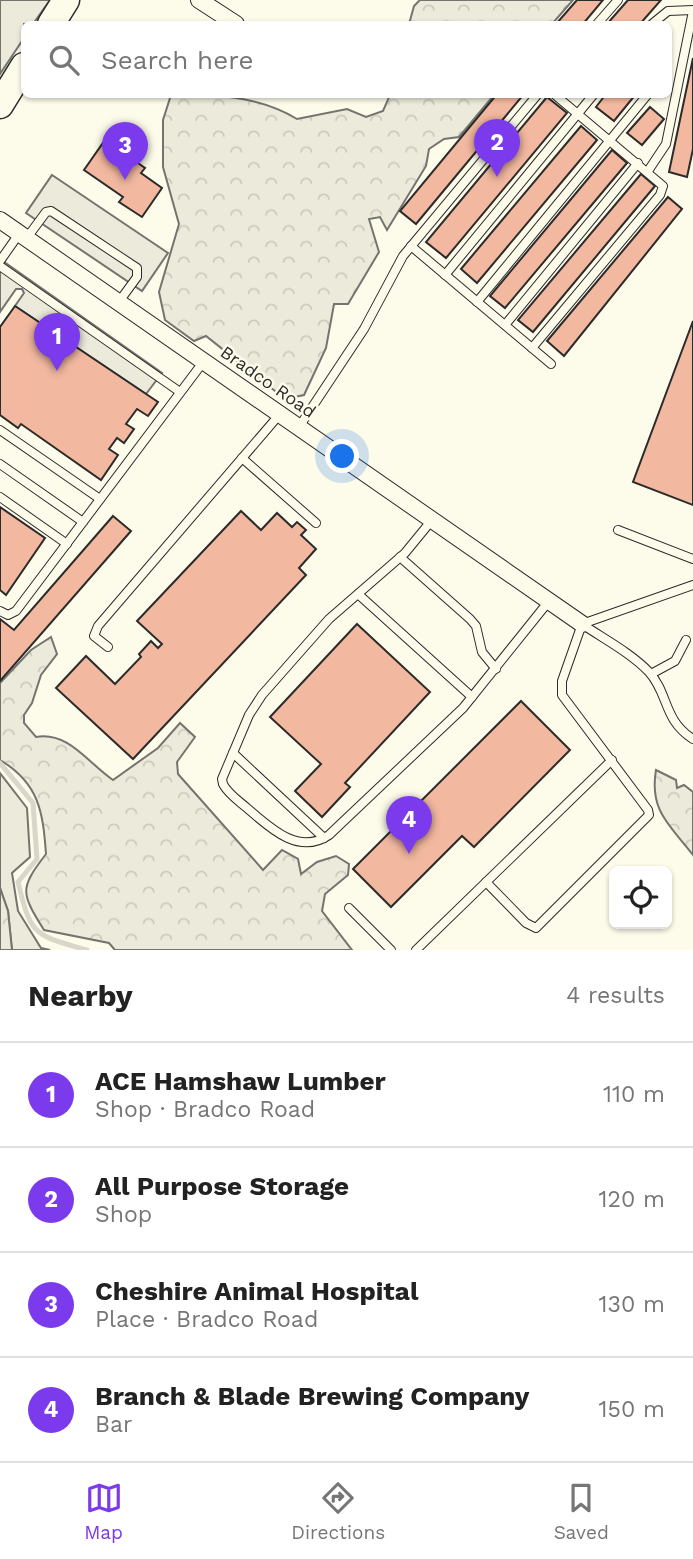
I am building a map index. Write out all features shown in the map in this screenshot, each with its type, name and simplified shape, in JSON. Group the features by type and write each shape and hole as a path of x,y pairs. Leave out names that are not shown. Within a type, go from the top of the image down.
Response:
{"main road":[{"path":"53,21 66,0"},
{"path":"0,104 21,71"}],"street":[{"path":"199,0 231,21"},
{"name":"Bradco Road","path":"0,220 582,624"}],"lane":[{"path":"600,21 618,0"},
{"path":"648,171 666,144 693,11 668,11 656,21"},
{"path":"672,83 678,83"},
{"path":"299,427 357,340 411,247 535,98"},
{"path":"532,348 660,195 663,186 559,98"},
{"path":"445,275 591,98"},
{"path":"477,302 645,98"},
{"path":"505,325 638,163"},
{"path":"0,261 46,212 51,211 137,268 137,277 118,303"},
{"path":"411,247 551,364"},
{"path":"0,266 180,392"},
{"path":"0,611 8,615 16,611 204,361"},
{"path":"108,647 94,636 98,626 280,414"},
{"path":"0,430 100,499"},
{"path":"242,458 316,523"},
{"path":"0,464 83,522"},
{"path":"0,497 66,544"},
{"path":"432,520 400,557 329,619 262,695 249,715 222,779 225,789 278,836 294,841 324,838 442,730 496,670 549,601"},
{"path":"618,530 693,559"},
{"path":"400,557 476,626 482,652 496,670"},
{"path":"582,624 693,585"},
{"path":"358,594 472,697"},
{"path":"582,624 650,674 668,714 681,731 693,739"},
{"path":"486,882 531,927 540,925 646,821 648,810 562,695 562,681 582,624"},
{"path":"650,674 675,661 685,640"},
{"path":"233,753 324,838"},
{"path":"416,950 612,760"},
{"path":"349,908 391,950"}],"green space":[{"path":"0,0 50,0 35,21 21,21 21,42 0,74"},
{"path":"420,0 573,0 555,21 410,21 414,6"},
{"path":"170,98 236,98 267,105 297,119 347,109 366,117 383,111 389,98 492,98 459,137 444,139 429,149 426,166 387,230 380,217 369,219 379,252 348,304 334,304 326,348 304,395 285,399 206,336 194,341 165,320 159,292 179,224 163,167 163,120"},
{"path":"51,637 57,654 41,675 32,703 24,715 24,723 36,737 47,736 68,743 113,780 158,748 180,723 195,737 177,762 178,774 263,870 282,850 298,859 301,874 317,862 336,856 349,864 348,875 325,894 322,911 352,950 115,950 109,943 44,930 27,899 26,891 31,875 46,854 43,825 31,789 23,778 0,760 0,683 31,650"},
{"path":"656,770 676,780 677,788 684,785 693,792 693,855 663,817 656,796"},
{"path":"0,773 27,808 30,857 12,873 18,911 41,948 50,950 12,950 8,911 0,888"},
{"path":"0,888 8,911 12,950 0,950"}],"shaded area":[{"path":"52,175 168,253 142,291 26,213"},
{"path":"0,259 162,373 146,394 15,306 24,293 22,289 16,289 0,312"}],"building":[{"path":"577,0 603,0 586,21 559,21"},
{"path":"628,0 661,0 643,21 610,21"},
{"path":"693,58 693,149 687,177 669,172"},
{"path":"494,98 521,98 416,224 400,211"},
{"path":"546,98 567,113 446,258 426,242"},
{"path":"603,98 633,98 614,121 596,107"},
{"path":"650,107 664,119 642,145 627,133"},
{"path":"581,126 597,140 477,283 461,269"},
{"path":"105,140 145,168 141,173 162,188 142,217 119,202 123,197 84,170"},
{"path":"612,150 627,163 505,308 490,296"},
{"path":"641,174 655,186 533,332 518,320"},
{"path":"668,197 682,209 564,356 547,341"},
{"path":"15,306 158,402 148,416 137,409 126,424 134,429 124,443 117,438 109,449 118,455 101,480 21,424 18,428 0,415 0,327"},
{"path":"693,321 693,505 633,482"},
{"path":"0,507 45,538 6,595 0,590"},
{"path":"241,511 261,530 277,513 292,527 297,522 306,530 301,535 316,549 299,568 306,575 133,759 56,688 86,656 115,684 141,657 139,654 151,641 158,648 162,644 137,621"},
{"path":"113,516 131,531 0,681 0,619 14,630"},
{"path":"357,624 430,692 345,783 350,787 322,817 295,791 321,764 270,717"},
{"path":"521,701 570,750 474,847 462,836 391,907 353,869"}],"waterway":[{"path":"0,763 33,803 37,859 18,882 27,914 38,931 46,936 87,950"}],"place":[{"name":"All Purpose Storage","path":"497,177"},
{"name":"Cheshire Animal Hospital","path":"125,180"},
{"name":"ACE Hamshaw Lumber","path":"57,371"},
{"name":"Branch & Blade Brewing Company","path":"409,854"}]}
